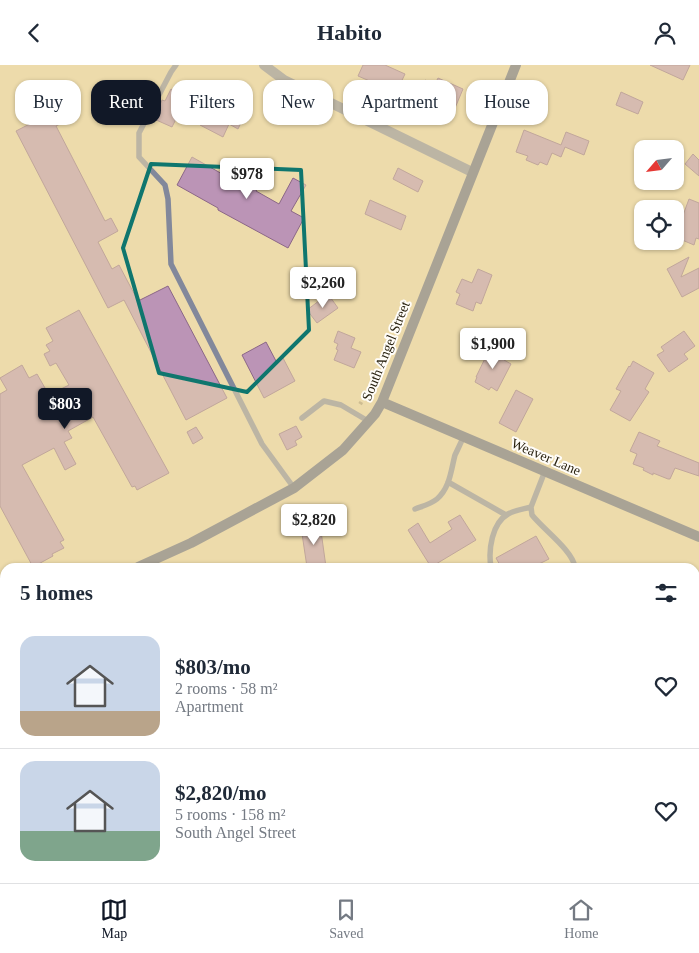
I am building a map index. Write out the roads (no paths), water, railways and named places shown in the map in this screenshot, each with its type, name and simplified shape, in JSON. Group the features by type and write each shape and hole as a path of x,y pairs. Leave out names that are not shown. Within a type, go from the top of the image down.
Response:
{"main road":[{"name":"South Angel Street","path":"147,563 191,543 294,488 343,451 375,414 382,402 516,65"},
{"name":"Weaver Lane","path":"382,402 699,537"}],"street":[{"path":"264,65 284,80 472,172"}],"lane":[{"path":"176,65 140,133 139,157 165,185 168,199 171,264 262,444 294,488"},
{"path":"302,419 324,401 341,405 368,421"},
{"path":"415,509 432,502 444,492 464,436"},
{"path":"545,471 531,507 532,515 568,553 574,563"},
{"path":"448,483 506,515"},
{"path":"491,563 491,545 496,527 501,519 510,513 531,507"}]}
